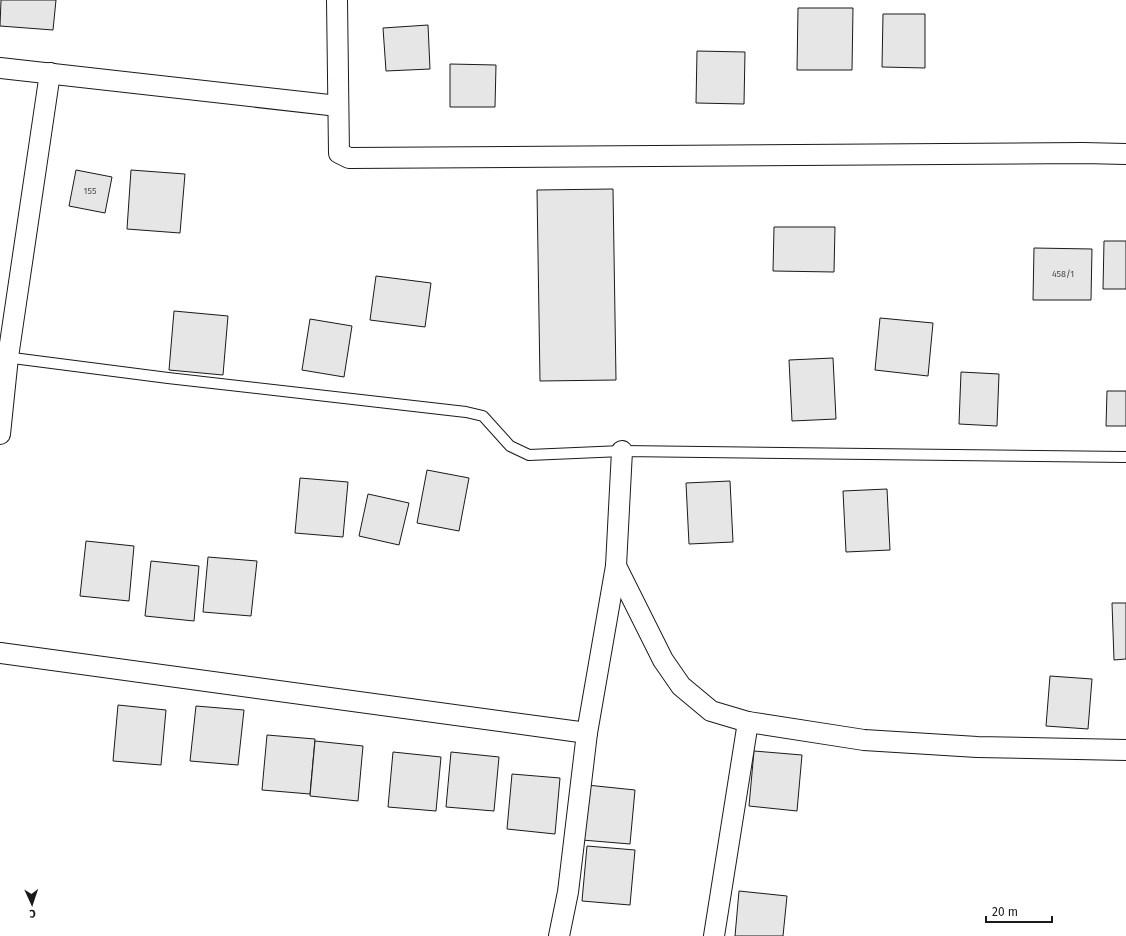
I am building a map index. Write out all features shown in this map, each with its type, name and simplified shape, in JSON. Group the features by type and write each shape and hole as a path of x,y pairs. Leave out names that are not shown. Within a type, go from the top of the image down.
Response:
{"street":[{"path":"337,0 339,153 349,158 1075,153 1126,154"},
{"path":"0,68 338,106"},
{"path":"0,434 4,357 50,73"},
{"path":"559,936 568,892 587,733 616,566 622,452"},
{"path":"616,566 663,660 681,686 711,711 748,722 864,740 977,747 1126,750"},
{"path":"0,653 587,733"},
{"path":"714,936 748,722"}],"lane":[{"path":"4,357 168,378 466,412 483,416 510,446 530,455 622,452 1126,457"}],"building":[{"path":"1,0 56,0 53,30 0,26"},
{"path":"798,8 853,8 852,70 797,70"},
{"path":"883,14 925,14 925,68 882,67"},
{"path":"428,25 430,69 386,71 383,28"},
{"path":"697,51 745,52 744,104 696,103"},
{"path":"450,64 496,65 495,107 450,107"},
{"path":"76,170 112,177 105,213 69,206"},
{"path":"131,170 185,174 180,233 127,229"},
{"path":"613,189 616,380 540,381 537,190"},
{"path":"774,227 835,227 834,272 773,271"},
{"path":"1104,241 1126,241 1126,289 1103,289"},
{"path":"1034,248 1092,249 1091,300 1033,300"},
{"path":"376,276 431,283 425,327 370,320"},
{"path":"174,311 228,316 223,375 169,370"},
{"path":"880,318 933,323 928,376 875,370"},
{"path":"310,319 352,326 344,377 302,370"},
{"path":"833,358 836,419 792,421 789,360"},
{"path":"961,372 999,374 997,426 959,424"},
{"path":"1107,391 1126,391 1126,426 1106,426"},
{"path":"427,470 469,478 459,531 417,523"},
{"path":"300,478 348,482 343,537 295,533"},
{"path":"730,481 733,542 689,544 686,483"},
{"path":"887,489 890,550 846,552 843,491"},
{"path":"368,494 409,503 399,545 359,536"},
{"path":"86,541 134,546 129,601 80,596"},
{"path":"208,557 257,561 251,616 203,612"},
{"path":"151,561 199,566 194,621 145,616"},
{"path":"1112,603 1126,603 1126,659 1114,660"},
{"path":"1050,676 1092,679 1088,729 1046,726"},
{"path":"118,705 166,710 161,765 113,761"},
{"path":"196,706 244,710 238,765 190,761"},
{"path":"267,735 315,739 310,794 262,790"},
{"path":"315,741 363,746 358,801 310,796"},
{"path":"754,751 802,755 797,811 749,806"},
{"path":"393,752 441,757 436,811 388,807"},
{"path":"451,752 499,757 494,811 446,807"},
{"path":"512,774 560,778 555,834 507,829"},
{"path":"587,785 635,790 630,844 582,840"},
{"path":"587,846 635,850 630,905 582,901"},
{"path":"739,891 787,896 783,936 735,936"}]}
